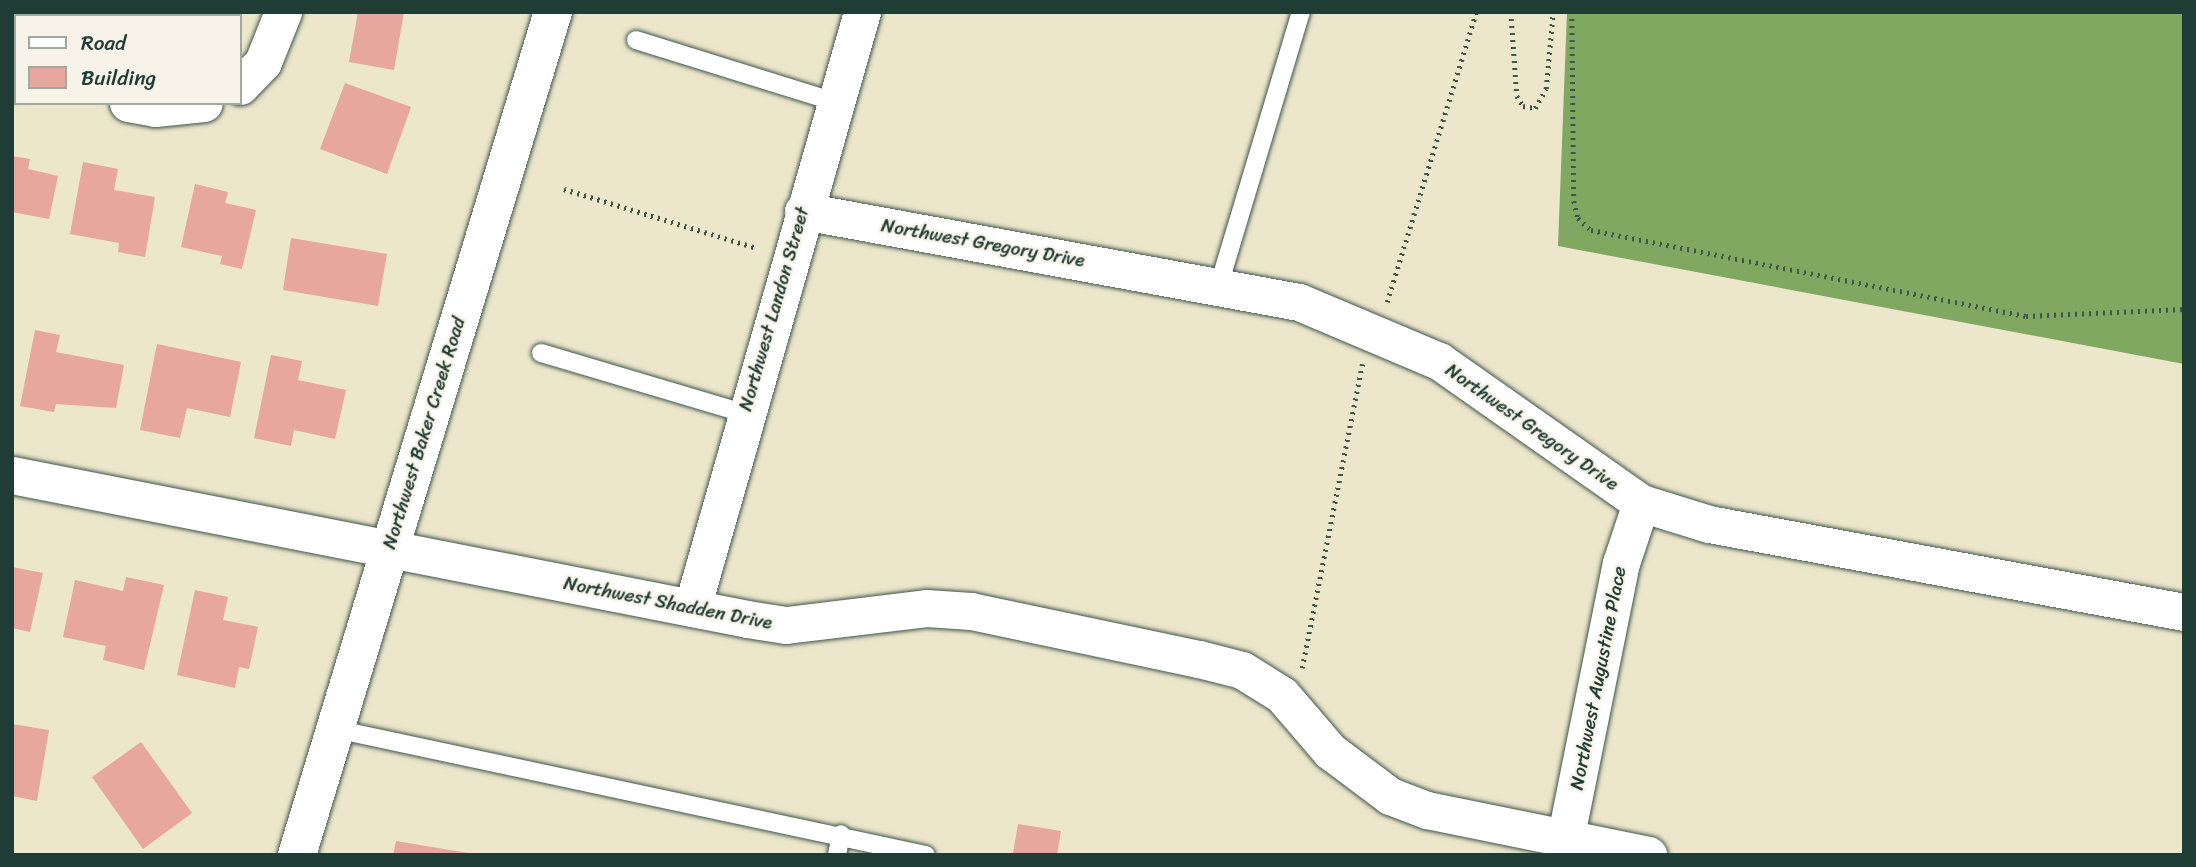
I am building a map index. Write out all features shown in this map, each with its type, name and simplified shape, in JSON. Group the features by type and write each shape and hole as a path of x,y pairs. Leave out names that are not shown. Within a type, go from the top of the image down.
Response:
{"main road":[{"name":"Northwest Baker Creek Road","path":"297,855 553,12"}],"street":[{"path":"242,84 262,62 283,12"},
{"name":"Northwest Landon Street","path":"692,608 744,413 862,12"},
{"path":"139,105 155,108 184,105"},
{"name":"Northwest Gregory Drive","path":"803,211 1219,285 1299,302 1439,361 1641,503 1709,524 2184,612"},
{"name":"Northwest Shadden Drive","path":"12,475 786,625 926,608 971,611 1242,670 1282,695 1331,751 1390,796 1564,847 1648,855"},
{"name":"Northwest Augustine Place","path":"1564,847 1621,564 1641,503"}],"lane":[{"path":"1219,285 1301,12"},
{"path":"636,40 835,102"},
{"path":"541,353 744,413"},
{"path":"335,729 841,834 926,855"},
{"path":"837,855 841,834"}],"path":[{"path":"1384,311 1476,12"},
{"path":"1511,12 1517,96 1523,106 1535,108 1546,89 1553,12"},
{"path":"1572,12 1574,201 1577,218 1591,230 2026,316 2184,309"},
{"path":"564,189 757,248"},
{"path":"1295,680 1302,670 1367,350"}],"green space":[{"path":"1567,12 2184,12 2184,364 1558,246"}],"building":[{"path":"78,12 115,12 96,14"},
{"path":"135,12 183,12 158,14"},
{"path":"358,12 404,12 394,70 349,62"},
{"path":"345,83 411,107 387,174 320,149"},
{"path":"12,156 30,159 28,169 58,176 49,219 12,212"},
{"path":"83,162 118,169 114,190 155,197 145,257 118,252 119,243 70,234"},
{"path":"195,184 228,192 225,203 256,210 242,269 220,264 222,256 181,247"},
{"path":"291,238 387,254 378,306 283,290"},
{"path":"35,330 60,335 56,352 124,365 116,408 56,404 54,412 20,406"},
{"path":"157,344 241,362 230,417 187,408 180,438 140,430"},
{"path":"271,355 302,361 298,380 346,390 335,439 294,430 291,446 254,438"},
{"path":"12,567 43,573 30,632 12,628"},
{"path":"126,577 164,585 144,670 103,660 106,646 63,637 75,580 123,591"},
{"path":"195,590 228,597 223,620 258,627 249,669 239,667 235,688 177,675"},
{"path":"12,724 49,730 37,801 12,796"},
{"path":"141,742 192,813 143,849 92,777"},
{"path":"1018,824 1061,831 1057,855 1013,853"},
{"path":"396,841 468,853 468,855 393,855"}]}
